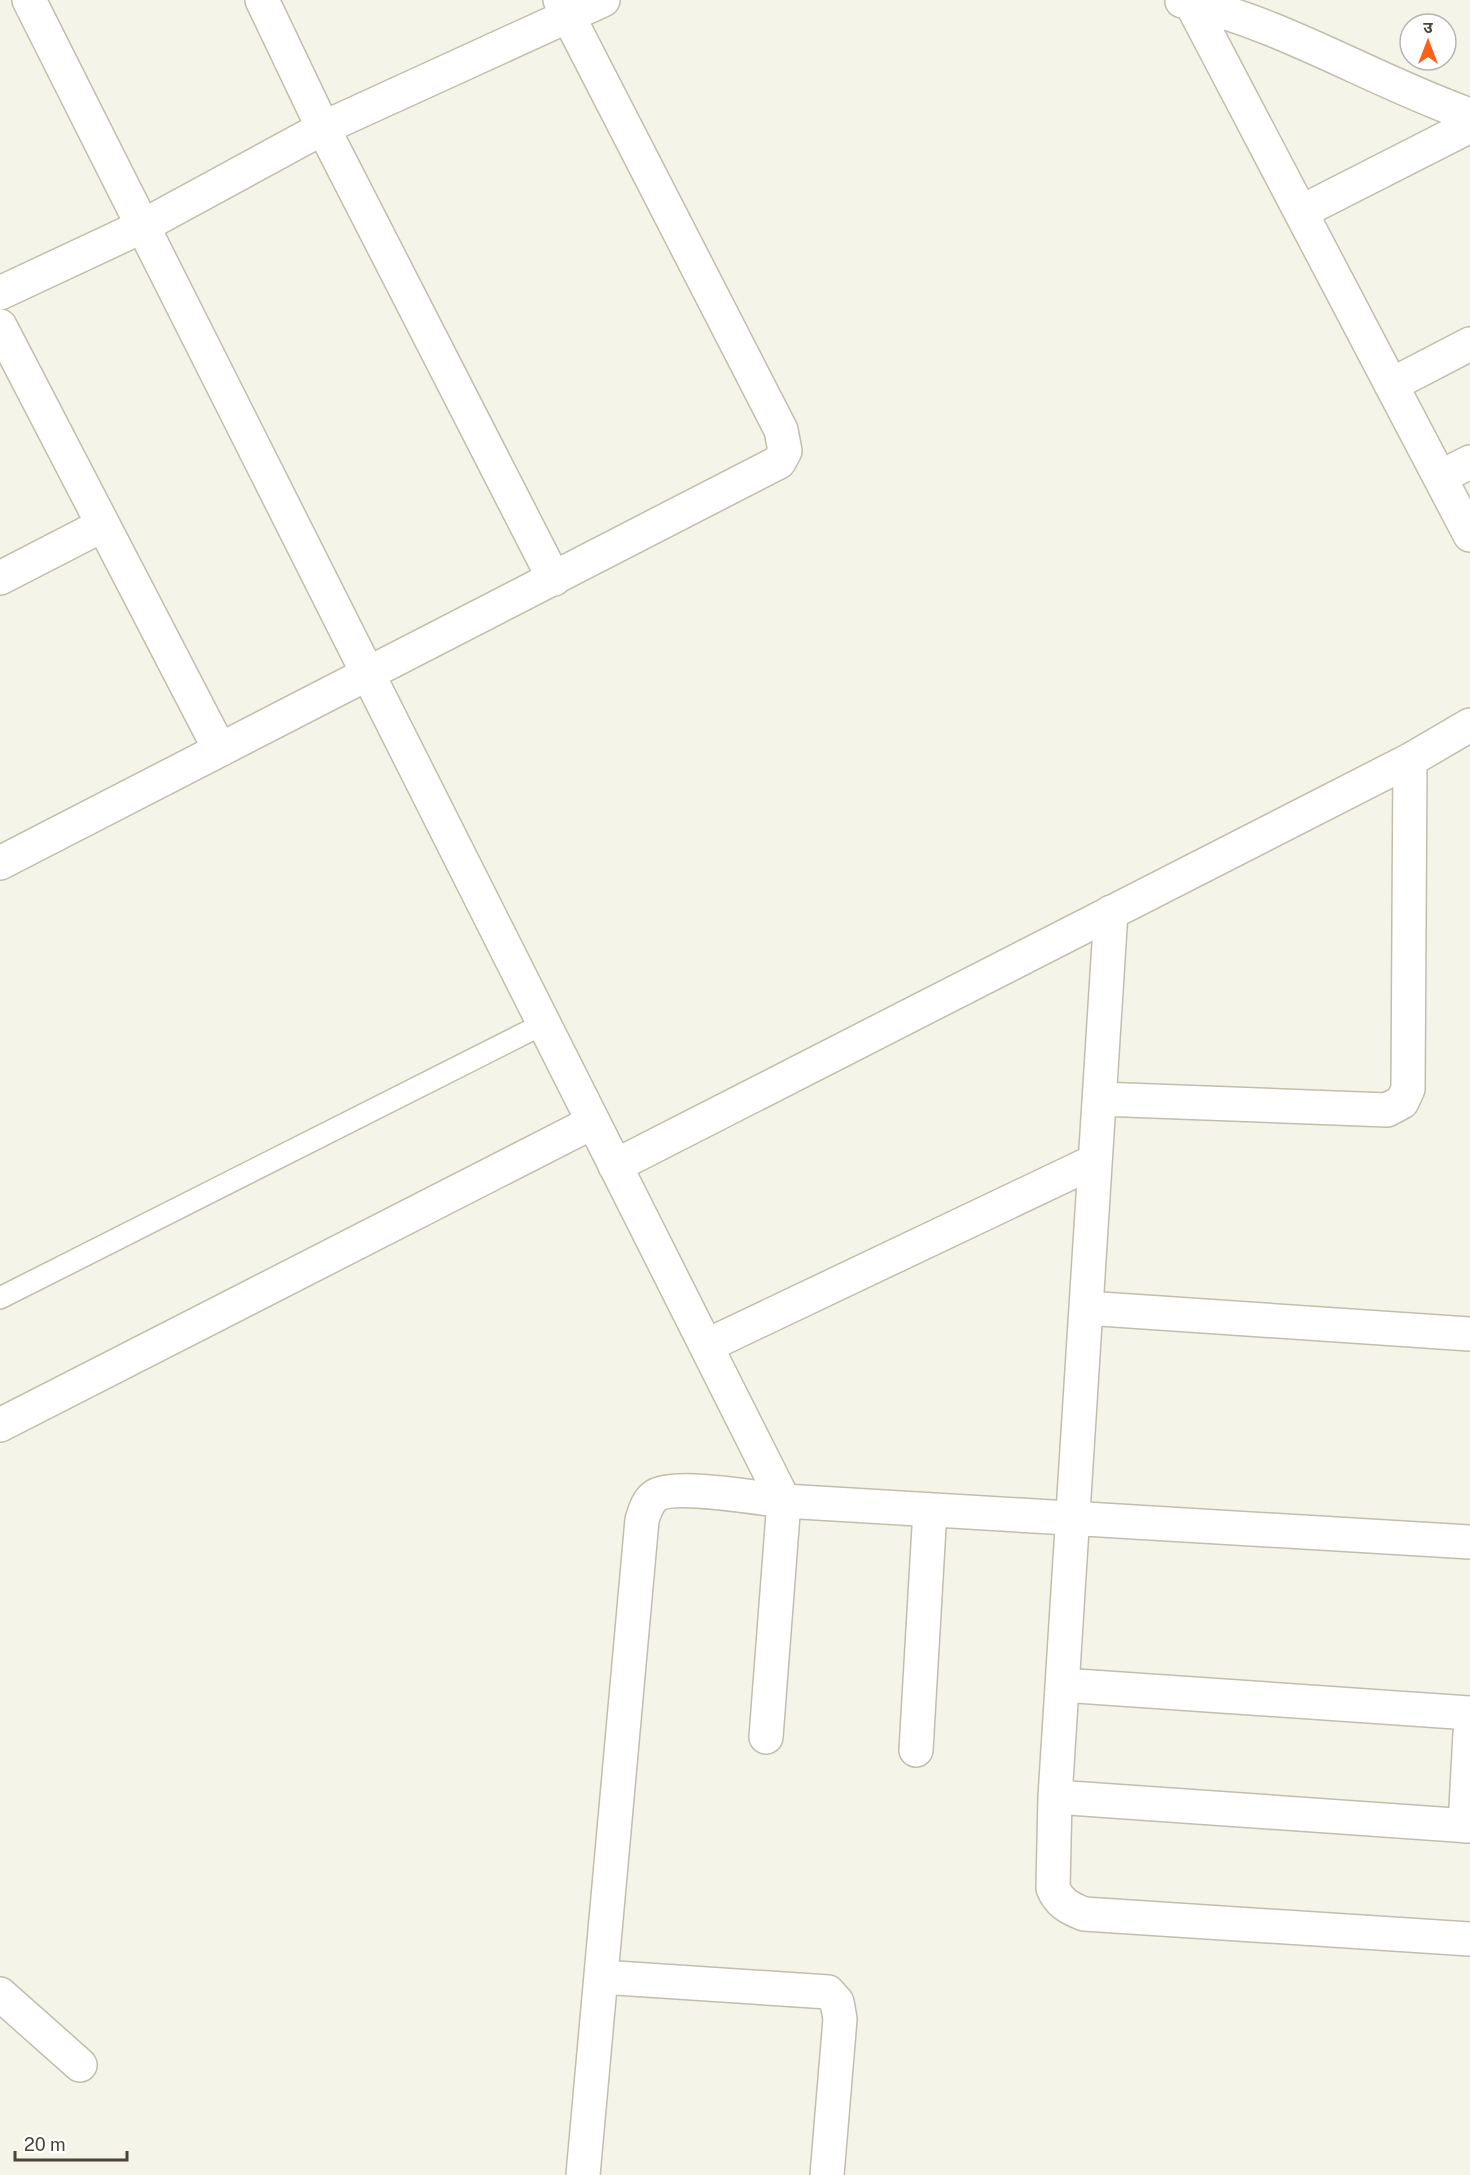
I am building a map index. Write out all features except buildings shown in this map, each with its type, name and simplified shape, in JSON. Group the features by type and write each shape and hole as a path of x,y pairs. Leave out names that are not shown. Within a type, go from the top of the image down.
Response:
{"street":[{"path":"29,0 141,227 784,1501 766,1737"},
{"path":"262,0 323,128 554,579"},
{"path":"0,293 141,227 323,128 564,8 603,0"},
{"path":"1184,2 1280,33 1470,115"},
{"path":"1184,2 1301,212 1470,535"},
{"path":"0,862 779,462 785,451 781,430 564,8"},
{"path":"1301,212 1470,126"},
{"path":"0,326 219,750"},
{"path":"1391,385 1470,344"},
{"path":"1440,477 1470,462"},
{"path":"0,578 103,525"},
{"path":"615,1166 1410,760 1470,725"},
{"path":"1100,1099 1388,1110 1402,1102 1408,1089 1410,760"},
{"path":"1111,912 1055,1797 1053,1888 1058,1899 1068,1908 1084,1914 1470,1939"},
{"path":"0,1425 593,1122"},
{"path":"706,1346 1095,1161"},
{"path":"1086,1308 1470,1334"},
{"path":"583,2175 642,1520 648,1504 656,1496 677,1490 784,1501 1470,1542"},
{"path":"915,1750 930,1510"},
{"path":"1062,1685 1470,1713"},
{"path":"1055,1797 1467,1826 1470,1733"},
{"path":"601,1977 828,1992 837,2002 840,2019 827,2175"},
{"path":"0,1994 80,2065"}],"lane":[{"path":"0,1298 543,1024"}]}
